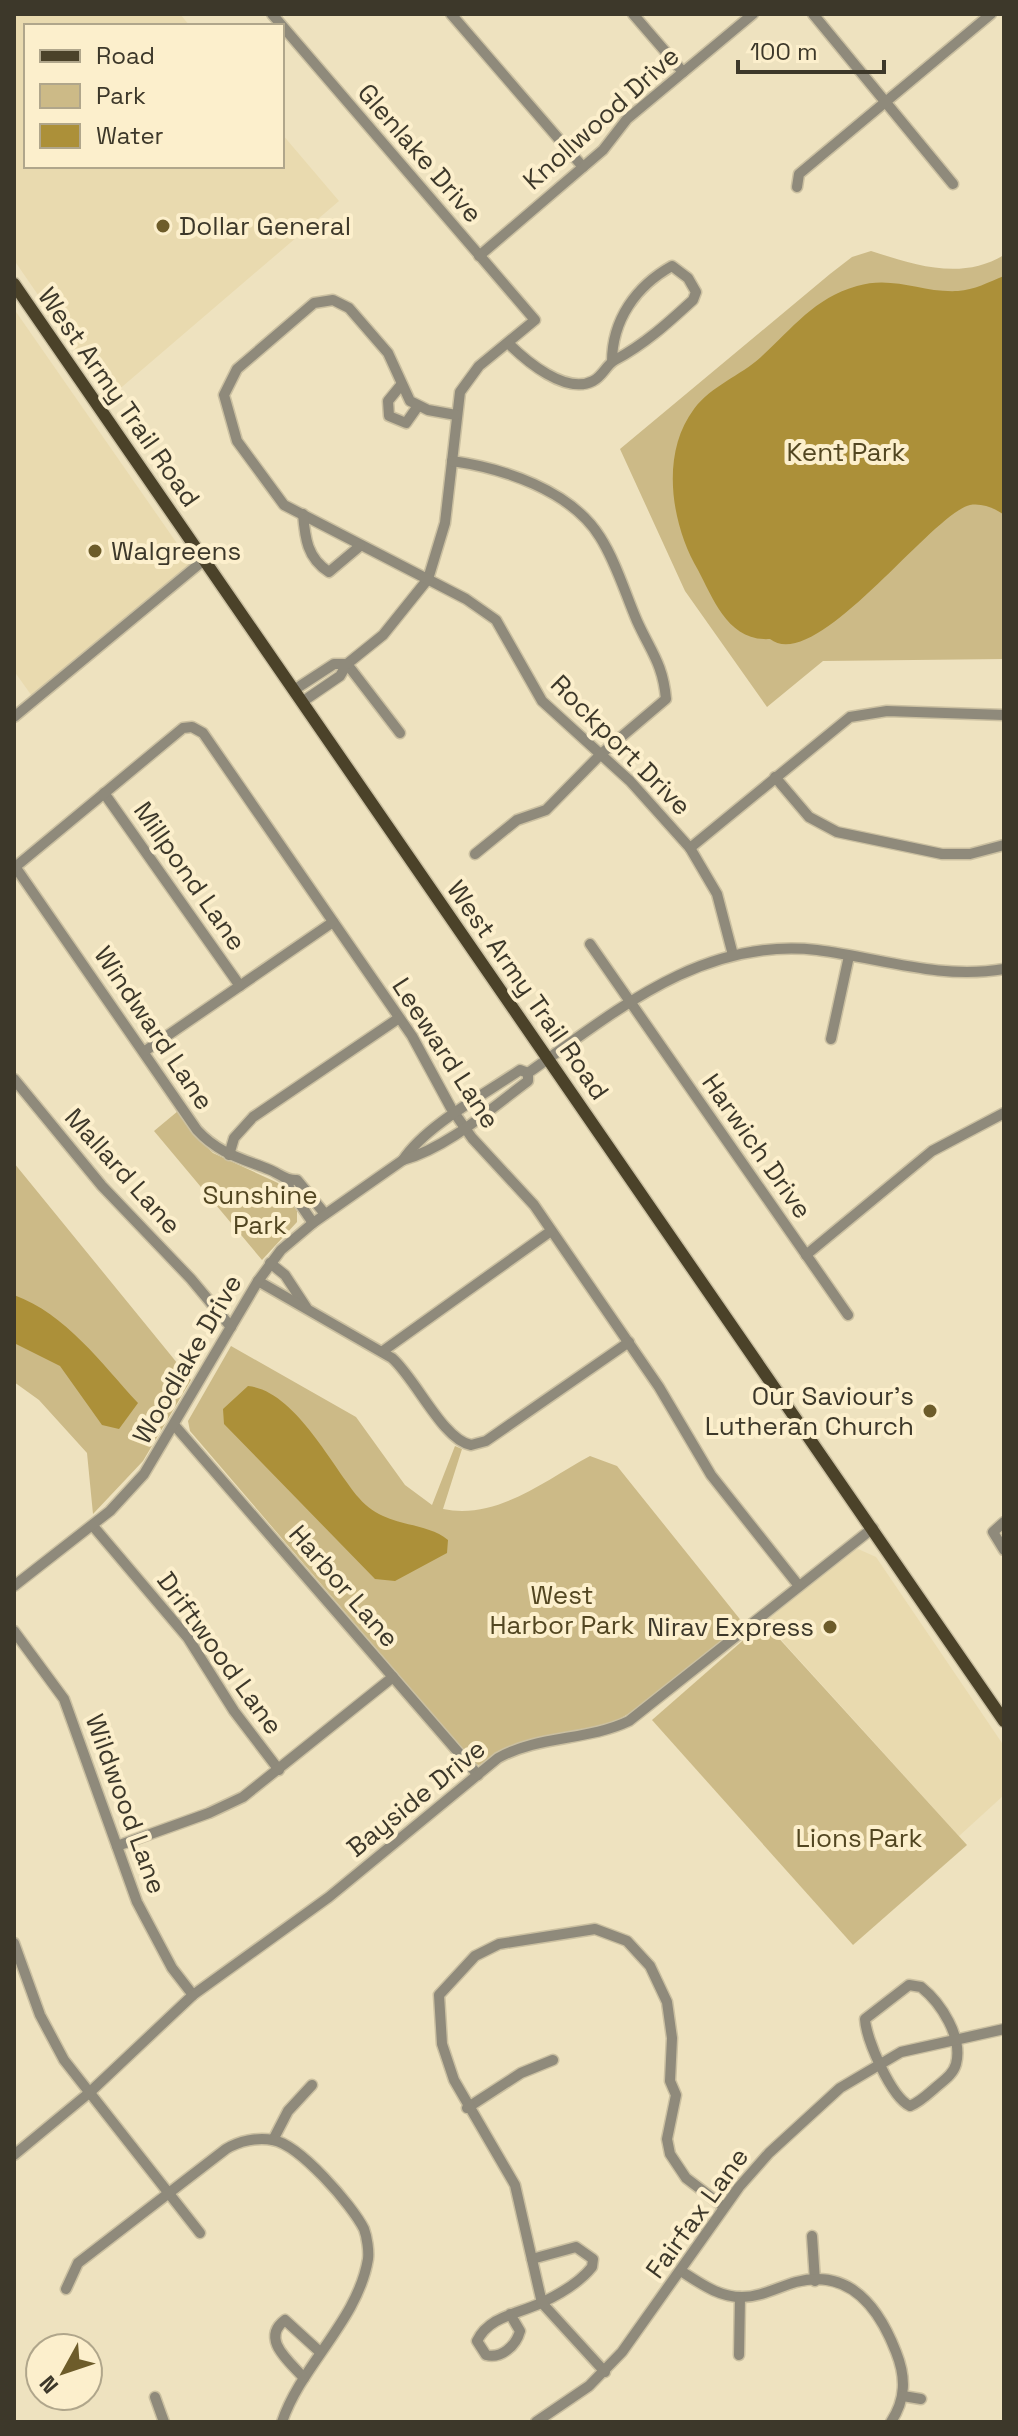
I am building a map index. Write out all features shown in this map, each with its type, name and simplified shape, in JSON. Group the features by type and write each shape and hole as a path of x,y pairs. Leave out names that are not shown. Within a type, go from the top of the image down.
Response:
{"main road":[{"name":"West Army Trail Road","path":"14,284 1004,1721"}],"street":[{"path":"451,14 583,167"},
{"path":"633,14 683,72"},
{"name":"Knollwood Drive","path":"479,256 603,150 627,119 753,14"},
{"path":"813,14 953,184"},
{"path":"797,187 799,174 991,14"},
{"name":"Glenlake Drive","path":"284,28 535,320 508,343"},
{"path":"302,702 340,676 347,664 392,627 428,579 445,523 457,400 465,383 508,343 531,364 575,385 596,379 612,362 635,352 693,300 696,292 688,278 672,266 650,282 624,314 612,339 612,362"},
{"name":"Rockport Drive","path":"401,385 388,353 349,308 333,300 314,303 265,345 229,378 224,395 226,411 244,452 284,505 478,606 496,620 537,695 601,754 690,848 717,894 733,955"},
{"path":"418,406 406,423 389,416 388,401 401,385 410,401 418,406 456,415"},
{"path":"452,461 486,466 556,497 583,516 604,544 644,636 662,666 666,699 601,754 546,810 517,820 475,854"},
{"path":"303,514 306,545 320,566 329,572 360,546"},
{"path":"14,717 204,560"},
{"path":"294,690 334,664 347,664"},
{"path":"347,664 400,733"},
{"path":"690,848 842,722 861,713 1004,715"},
{"name":"Leeward Lane","path":"15,867 183,728 198,728 399,1018 455,1115 534,1205 629,1342 711,1475 799,1586"},
{"path":"775,777 809,817 837,832 942,854 970,854 1004,845"},
{"name":"Millpond Lane","path":"104,793 240,986"},
{"name":"Windward Lane","path":"15,867 197,1130 229,1155 271,1170 288,1181 297,1180 325,1214"},
{"path":"145,1051 333,922"},
{"name":"Harwich Drive","path":"590,944 848,1315"},
{"name":"Woodlake Drive","path":"528,1073 629,1001 681,972 733,955 785,950 849,956 938,973 1004,969"},
{"path":"831,1039 849,956"},
{"path":"229,1155 234,1138 253,1117 399,1018"},
{"name":"Woodlake Drive","path":"403,1160 410,1148 455,1115 520,1070 528,1073"},
{"name":"Woodlake Drive","path":"14,1586 93,1526 144,1474 270,1263 325,1214 403,1160 464,1127 528,1081 528,1073"},
{"name":"Mallard Lane","path":"14,1079 102,1186 191,1279 231,1327"},
{"path":"806,1255 932,1151 1004,1113"},
{"path":"288,1181 289,1188 313,1223"},
{"path":"383,1351 551,1231"},
{"path":"270,1263 285,1275 306,1307"},
{"path":"258,1281 383,1351 409,1374 450,1433 471,1445 486,1441 629,1342"},
{"name":"Harbor Lane","path":"175,1426 478,1775"},
{"path":"1004,1522 993,1532 1004,1550"},
{"name":"Driftwood Lane","path":"93,1526 188,1638 234,1711 279,1770"},
{"name":"Bayside Drive","path":"14,2155 89,2093 193,1995 329,1897 498,1758 525,1745 598,1733 629,1721 873,1528"},
{"name":"Wildwood Lane","path":"14,1631 64,1699 149,1928 172,1968 193,1995"},
{"path":"117,1846 225,1806 279,1770 393,1677"},
{"path":"605,2372 542,2303 515,2185 467,2108 442,2044 439,1995 471,1960 490,1947 595,1929 612,1933 642,1954 656,1975 667,2002 672,2038 670,2081 676,2095 667,2139 670,2154 686,2178 724,2207"},
{"path":"14,1943 48,2032 89,2093 200,2233"},
{"path":"909,1985 921,1987 944,2012 954,2039 957,2062 951,2074 918,2103 910,2106 898,2098 866,2036 865,2019 909,1985"},
{"name":"Fairfax Lane","path":"536,2422 549,2419 605,2372 635,2336 724,2207 783,2139 848,2083 881,2062 915,2047 1004,2029"},
{"path":"467,2108 521,2073 553,2060"},
{"path":"273,2140 288,2111 312,2085"},
{"path":"66,2289 78,2263 232,2145 273,2140 306,2157 364,2230 369,2255 363,2279 304,2378 282,2422"},
{"path":"812,2236 815,2281"},
{"path":"510,2314 520,2331 518,2340 501,2354 486,2355 477,2341 481,2333 510,2314 542,2303 586,2274 592,2267 593,2259 576,2247 532,2259"},
{"path":"681,2271 711,2290 740,2297 795,2282 815,2281 841,2285 865,2297 878,2311 899,2358 903,2396 891,2422"},
{"path":"739,2355 740,2297"},
{"path":"304,2378 276,2345 273,2336 276,2327 285,2320 320,2352"},
{"path":"903,2396 921,2399"},
{"path":"155,2397 164,2422"}],"shaded area":[{"path":"14,14 180,14 188,24 24,24 24,168 284,168 284,136 339,201 109,398 14,260"},
{"path":"14,309 192,565 32,696 14,671"},
{"path":"858,1549 876,1557 1004,1746 1004,1795 959,1836 765,1622 849,1553"}],"green space":[{"name":"Kent Park","path":"871,251 921,265 955,269 988,263 1004,255 1004,659 823,661 767,707 685,591 620,449 830,274 852,257"},
{"name":"Sunshine Park","path":"178,1111 193,1134 213,1153 278,1183 297,1211 297,1222 262,1260 154,1131"},
{"path":"14,1163 191,1380 143,1461 93,1514 87,1453 39,1400 14,1382"},
{"name":"West Harbor Park","path":"231,1346 356,1417 405,1485 432,1505 455,1446 462,1449 443,1509 463,1511 501,1504 538,1487 590,1456 617,1466 743,1623 633,1711 613,1723 518,1743 479,1765 475,1764 190,1431 188,1421"},
{"name":"Lions Park","path":"764,1622 967,1845 853,1945 652,1720"}],"water":[{"name":"Kent Park","path":"1004,276 1004,515 988,507 970,505 952,515 843,615 815,635 790,644 755,638 733,626 716,605 689,552 676,511 673,468 676,447 694,409 709,394 761,357 816,306 842,291 883,282 958,291"},
{"path":"14,1295 33,1303 66,1327 138,1403 119,1429 102,1425 60,1366 14,1343"},
{"path":"248,1386 265,1391 296,1415 369,1508 392,1520 438,1534 448,1540 447,1553 395,1581 375,1579 224,1424 223,1409"}],"place":[{"name":"Dollar General","path":"163,226"},
{"name":"Walgreens","path":"95,551"},
{"name":"Our Saviour's Lutheran Church","path":"930,1411"},
{"name":"Nirav Express","path":"830,1627"}]}
